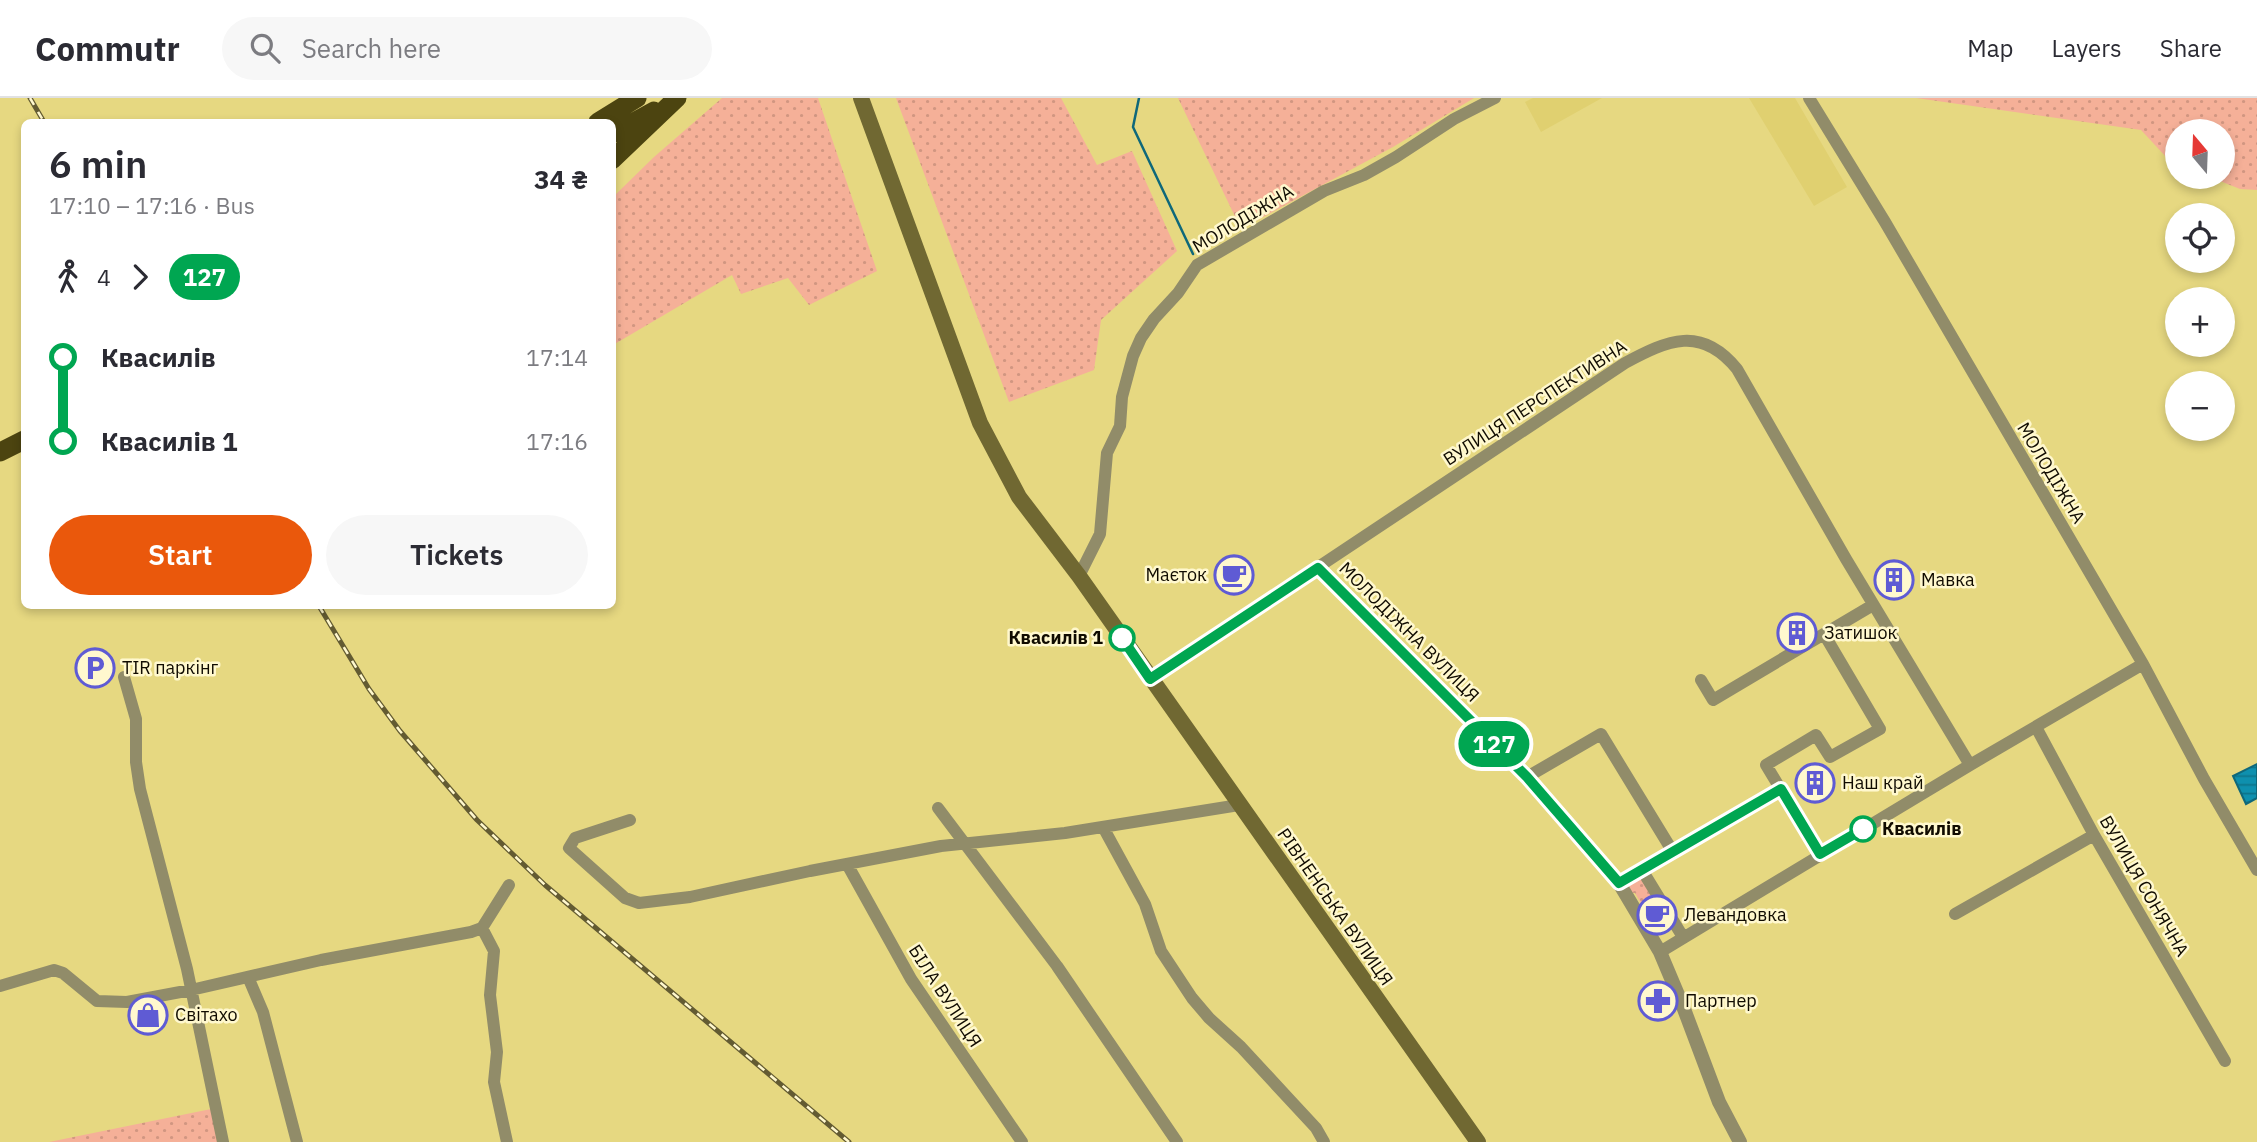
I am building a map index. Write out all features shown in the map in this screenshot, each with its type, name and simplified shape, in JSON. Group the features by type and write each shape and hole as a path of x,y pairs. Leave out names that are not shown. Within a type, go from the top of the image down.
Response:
{"highway":[{"path":"603,119 637,98"},
{"path":"616,132 676,98"},
{"path":"616,156 676,98"},
{"path":"0,452 21,442"}],"main road":[{"name":"РІВНЕНСЬКА ВУЛИЦЯ","path":"861,98 980,424 1019,497 1079,576 1478,1142"}],"street":[{"name":"МОЛОДІЖНА","path":"1079,576 1100,534 1107,453 1120,426 1122,397 1133,356 1154,319 1178,293 1197,265 1324,191 1364,175 1396,158 1454,119 1495,98"},
{"name":"МОЛОДІЖНА","path":"1809,98 1885,222 2143,664 2204,779 2257,870"},
{"name":"ВУЛИЦЯ ПЕРСПЕКТИВНА","path":"1150,679 1625,363 1650,349 1678,340 1706,343 1724,353 1737,369 1969,765"},
{"name":"МОЛОДІЖНА ВУЛИЦЯ","path":"1318,568 1527,777 1619,883 1660,951 1719,1102 1740,1142"},
{"path":"1701,680 1713,700 1873,605"},
{"path":"1820,854 1766,765 1816,735 1830,757 1880,729 1824,634"},
{"path":"1660,951 2143,664"},
{"path":"124,677 136,719 136,762 140,789 191,990 223,1142"},
{"name":"ВУЛИЦЯ СОНЯЧНА","path":"2036,727 2094,835 2225,1061"},
{"path":"1527,777 1601,734 1673,852"},
{"path":"1619,883 1781,789"},
{"path":"630,820 575,838 569,848 625,898 639,903 690,897 941,846 1103,827 1239,805"},
{"path":"938,808 1057,966 1177,1142"},
{"path":"1103,827 1145,904 1161,951 1192,998 1316,1128 1324,1142"},
{"path":"1955,914 2094,835"},
{"name":"БІЛА ВУЛИЦЯ","path":"847,864 911,979 1022,1142"},
{"path":"1642,870 1683,937"},
{"path":"0,985 54,970 63,973 97,1001 127,1002 191,990 321,960 471,932 482,928 509,886"},
{"path":"482,928 494,951 490,995 498,1052 494,1082 507,1142"},
{"path":"248,977 263,1012 297,1142"}],"shaded area":[{"path":"722,98 818,98 877,271 809,305 788,278 741,294 732,275 616,343 616,194"},
{"path":"896,98 1061,98 1097,165 1132,151 1177,251 1101,320 1094,370 1009,402"},
{"path":"1178,98 1474,98 1393,147 1241,229"},
{"path":"1533,98 1602,98 1541,132 1525,102"},
{"path":"1749,98 1795,98 1847,187 1814,206"},
{"path":"1916,98 2257,98 2257,190 2235,187 2235,119 2165,119 2165,156 2141,130"},
{"path":"1641,877 1656,900 1643,907 1627,885"},
{"path":"216,1108 223,1142 49,1142"}],"water":[{"path":"2257,764 2257,798 2246,804 2233,776"}],"waterway":[{"path":"1139,98 1133,127 1193,254"}],"railway":[{"path":"30,98 42,119"},
{"path":"321,609 369,689 400,731 477,820 545,885 849,1142"}],"bus line":[{"name":"127","path":"1122,638 1150,679 1318,568 1527,777 1619,883 1781,789 1820,854 1863,829"}],"place":[{"name":"Маєток","path":"1234,575"},
{"name":"Мавка","path":"1894,580"},
{"name":"Затишок","path":"1797,633"},
{"name":"Квасилів 1","path":"1122,638"},
{"name":"TIR паркінг","path":"95,668"},
{"name":"Наш край","path":"1815,783"},
{"name":"Квасилів","path":"1863,829"},
{"name":"Левандовка","path":"1657,915"},
{"name":"Партнер","path":"1658,1001"},
{"name":"Світахо","path":"148,1015"}]}
